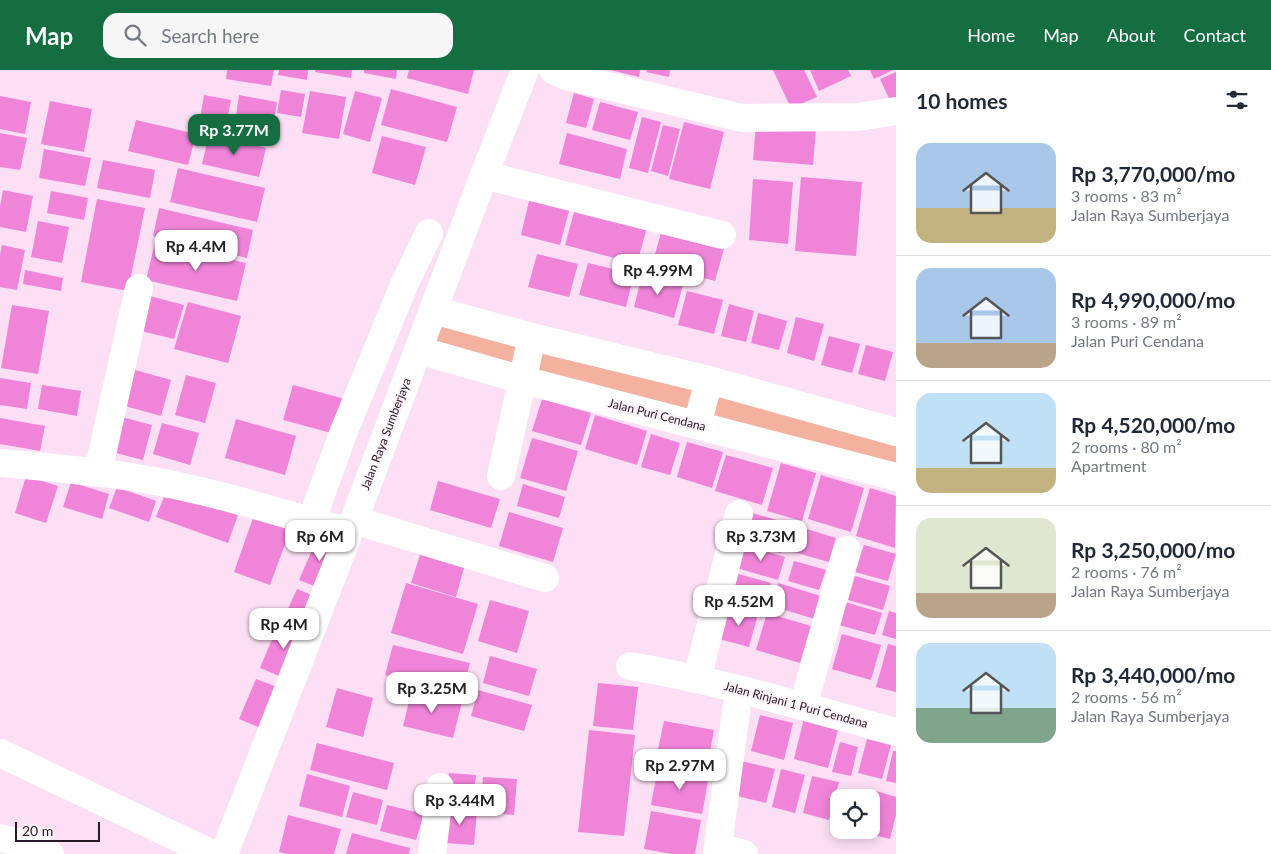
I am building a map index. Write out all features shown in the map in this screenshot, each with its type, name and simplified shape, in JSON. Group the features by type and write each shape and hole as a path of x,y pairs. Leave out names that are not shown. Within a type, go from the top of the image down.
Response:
{"street":[{"name":"Jalan Raya Sumberjaya","path":"224,854 352,526 525,70"},
{"path":"553,70 566,76 742,118 858,117 896,111"},
{"path":"484,175 722,236"},
{"path":"311,522 359,394 404,285 428,233"},
{"path":"98,472 139,288"},
{"path":"433,310 532,337 709,380 896,432"},
{"path":"502,476 532,337"},
{"name":"Jalan Puri Cendana","path":"418,350 522,380 896,477"},
{"path":"697,425 709,380"},
{"path":"0,463 98,472 145,479 256,505 311,522 352,526 545,578"},
{"path":"697,680 739,514"},
{"path":"803,706 848,550"},
{"name":"Jalan Rinjani 1 Puri Cendana","path":"630,666 739,689 896,732"},
{"path":"739,689 717,851 744,854"},
{"path":"0,753 212,854"},
{"path":"432,854 440,787"},
{"path":"0,838 40,848 50,854"}],"shaded area":[{"path":"433,310 896,432 896,477 418,350"}],"building":[{"path":"227,70 274,70 271,86 226,79"},
{"path":"279,70 308,70 307,80 278,75"},
{"path":"315,70 352,70 351,78 315,72"},
{"path":"364,70 397,70 396,79 364,73"},
{"path":"409,70 474,70 468,94 407,78"},
{"path":"610,70 640,70 639,77"},
{"path":"647,70 670,70 669,77 646,72"},
{"path":"773,70 804,70 817,97 791,108"},
{"path":"810,70 848,70 851,76 819,91"},
{"path":"870,70 893,70 874,79"},
{"path":"896,72 896,106 893,107 880,79"},
{"path":"391,89 457,107 447,142 381,125"},
{"path":"281,90 305,94 301,117 277,113"},
{"path":"310,91 346,97 339,139 302,133"},
{"path":"355,91 382,98 370,142 343,134"},
{"path":"574,93 594,99 586,128 566,123"},
{"path":"204,95 231,100 225,129 199,124"},
{"path":"239,95 277,102 272,135 234,129"},
{"path":"0,96 31,102 25,134 0,129"},
{"path":"50,101 92,109 84,152 41,144"},
{"path":"600,102 638,112 630,140 592,130"},
{"path":"642,117 661,122 648,173 629,168"},
{"path":"136,120 196,134 188,165 128,151"},
{"path":"684,122 724,132 710,189 669,179"},
{"path":"756,123 816,128 813,165 753,160"},
{"path":"663,125 680,129 668,176 651,171"},
{"path":"0,133 27,138 20,170 0,167"},
{"path":"567,133 627,149 620,179 559,164"},
{"path":"209,134 266,148 259,177 202,164"},
{"path":"382,136 426,147 415,185 372,173"},
{"path":"44,149 91,158 85,186 39,178"},
{"path":"103,160 155,170 150,198 97,188"},
{"path":"178,168 265,188 257,222 170,202"},
{"path":"801,177 862,182 856,256 795,251"},
{"path":"753,179 793,182 788,244 749,240"},
{"path":"3,190 33,196 26,232 0,227 0,206"},
{"path":"51,191 88,198 84,220 47,213"},
{"path":"530,197 570,207 560,245 521,235"},
{"path":"97,199 145,208 128,291 81,282"},
{"path":"577,201 649,220 637,264 565,245"},
{"path":"159,208 253,230 247,258 153,236"},
{"path":"38,221 69,227 62,263 31,257"},
{"path":"662,229 725,245 715,281 652,265"},
{"path":"155,243 246,263 237,301 146,280"},
{"path":"2,245 25,250 17,290 0,287 0,254"},
{"path":"537,254 578,264 569,297 528,287"},
{"path":"588,263 634,274 626,307 579,295"},
{"path":"25,270 63,278 61,291 23,284"},
{"path":"642,275 683,285 674,318 634,307"},
{"path":"687,291 723,300 714,334 678,325"},
{"path":"146,295 184,305 174,339 137,330"},
{"path":"188,302 241,316 228,363 174,349"},
{"path":"729,304 754,311 746,342 721,336"},
{"path":"12,305 49,311 38,374 1,368"},
{"path":"758,313 787,321 779,350 751,343"},
{"path":"796,317 824,324 814,361 787,353"},
{"path":"829,336 860,344 852,373 821,365"},
{"path":"866,345 893,352 885,381 858,374"},
{"path":"135,370 171,380 161,416 125,406"},
{"path":"186,375 216,383 205,423 175,415"},
{"path":"0,378 31,383 27,409 0,405"},
{"path":"42,385 81,391 77,416 38,409"},
{"path":"293,385 345,399 335,434 283,420"},
{"path":"542,399 591,413 581,445 532,431"},
{"path":"595,415 647,431 637,465 585,449"},
{"path":"118,416 152,425 143,460 108,451"},
{"path":"0,418 45,426 40,451 0,444"},
{"path":"236,419 296,436 285,475 225,458"},
{"path":"162,423 199,433 190,465 153,454"},
{"path":"651,434 680,443 670,475 641,467"},
{"path":"532,438 578,451 566,491 520,478"},
{"path":"687,442 723,452 712,488 677,477"},
{"path":"726,455 773,468 762,505 715,491"},
{"path":"781,463 816,473 802,521 767,511"},
{"path":"821,475 864,488 851,532 808,519"},
{"path":"26,476 58,486 46,523 15,513"},
{"path":"438,481 500,499 491,528 430,510"},
{"path":"71,482 109,494 102,519 63,507"},
{"path":"523,484 565,497 559,518 517,506"},
{"path":"117,487 156,501 149,522 109,508"},
{"path":"870,488 896,496 895,548 856,536"},
{"path":"167,489 238,515 228,543 156,517"},
{"path":"509,512 563,528 553,562 499,546"},
{"path":"749,512 790,524 781,553 740,541"},
{"path":"254,515 291,528 270,585 234,572"},
{"path":"797,526 836,538 829,562 790,551"},
{"path":"319,534 340,542 322,589 299,580"},
{"path":"423,545 467,557 456,597 411,583"},
{"path":"744,545 785,557 778,580 737,568"},
{"path":"864,545 896,554 888,581 855,572"},
{"path":"794,561 826,570 819,590 788,581"},
{"path":"738,574 771,583 763,609 731,600"},
{"path":"855,576 890,586 883,610 848,600"},
{"path":"406,583 478,604 463,654 391,633"},
{"path":"778,583 821,596 815,619 771,606"},
{"path":"297,589 321,599 311,623 286,613"},
{"path":"490,600 529,611 517,653 478,641"},
{"path":"845,602 882,613 875,635 839,625"},
{"path":"729,606 758,614 749,647 719,639"},
{"path":"889,611 896,613 896,639 882,635"},
{"path":"767,613 811,626 800,663 756,650"},
{"path":"280,620 309,632 289,680 260,668"},
{"path":"842,634 881,645 871,680 832,669"},
{"path":"888,644 896,646 896,692 876,687"},
{"path":"393,645 470,663 462,694 385,675"},
{"path":"490,656 537,669 529,696 483,683"},
{"path":"256,679 285,690 268,731 239,719"},
{"path":"598,683 638,687 633,730 593,726"},
{"path":"337,688 373,698 363,737 326,727"},
{"path":"412,689 462,702 453,738 403,726"},
{"path":"478,690 532,705 524,731 471,716"},
{"path":"760,715 793,723 784,760 751,751"},
{"path":"804,718 839,726 828,768 794,759"},
{"path":"664,721 714,730 707,768 656,759"},
{"path":"589,730 635,735 624,836 578,832"},
{"path":"867,739 891,745 882,779 858,773"},
{"path":"840,742 858,747 851,776 832,772"},
{"path":"317,743 394,763 387,790 310,770"},
{"path":"893,751 896,751 896,783 886,781"},
{"path":"741,761 775,769 766,803 733,795"},
{"path":"658,767 709,776 702,814 651,805"},
{"path":"781,769 805,775 795,813 772,807"},
{"path":"449,773 476,775 473,803 446,801"},
{"path":"307,774 350,786 342,817 299,806"},
{"path":"812,776 839,782 837,789 830,789 829,820 803,813"},
{"path":"483,777 517,779 514,815 480,812"},
{"path":"353,792 383,800 377,825 346,817"},
{"path":"880,792 896,797 896,815 890,839 880,837"},
{"path":"387,805 424,814 416,840 380,831"},
{"path":"447,807 477,810 474,845 444,843"},
{"path":"651,811 701,820 695,854 672,854 644,849"},
{"path":"288,815 341,829 334,854 287,854 279,852"},
{"path":"352,833 410,848 409,854 346,854"}]}
